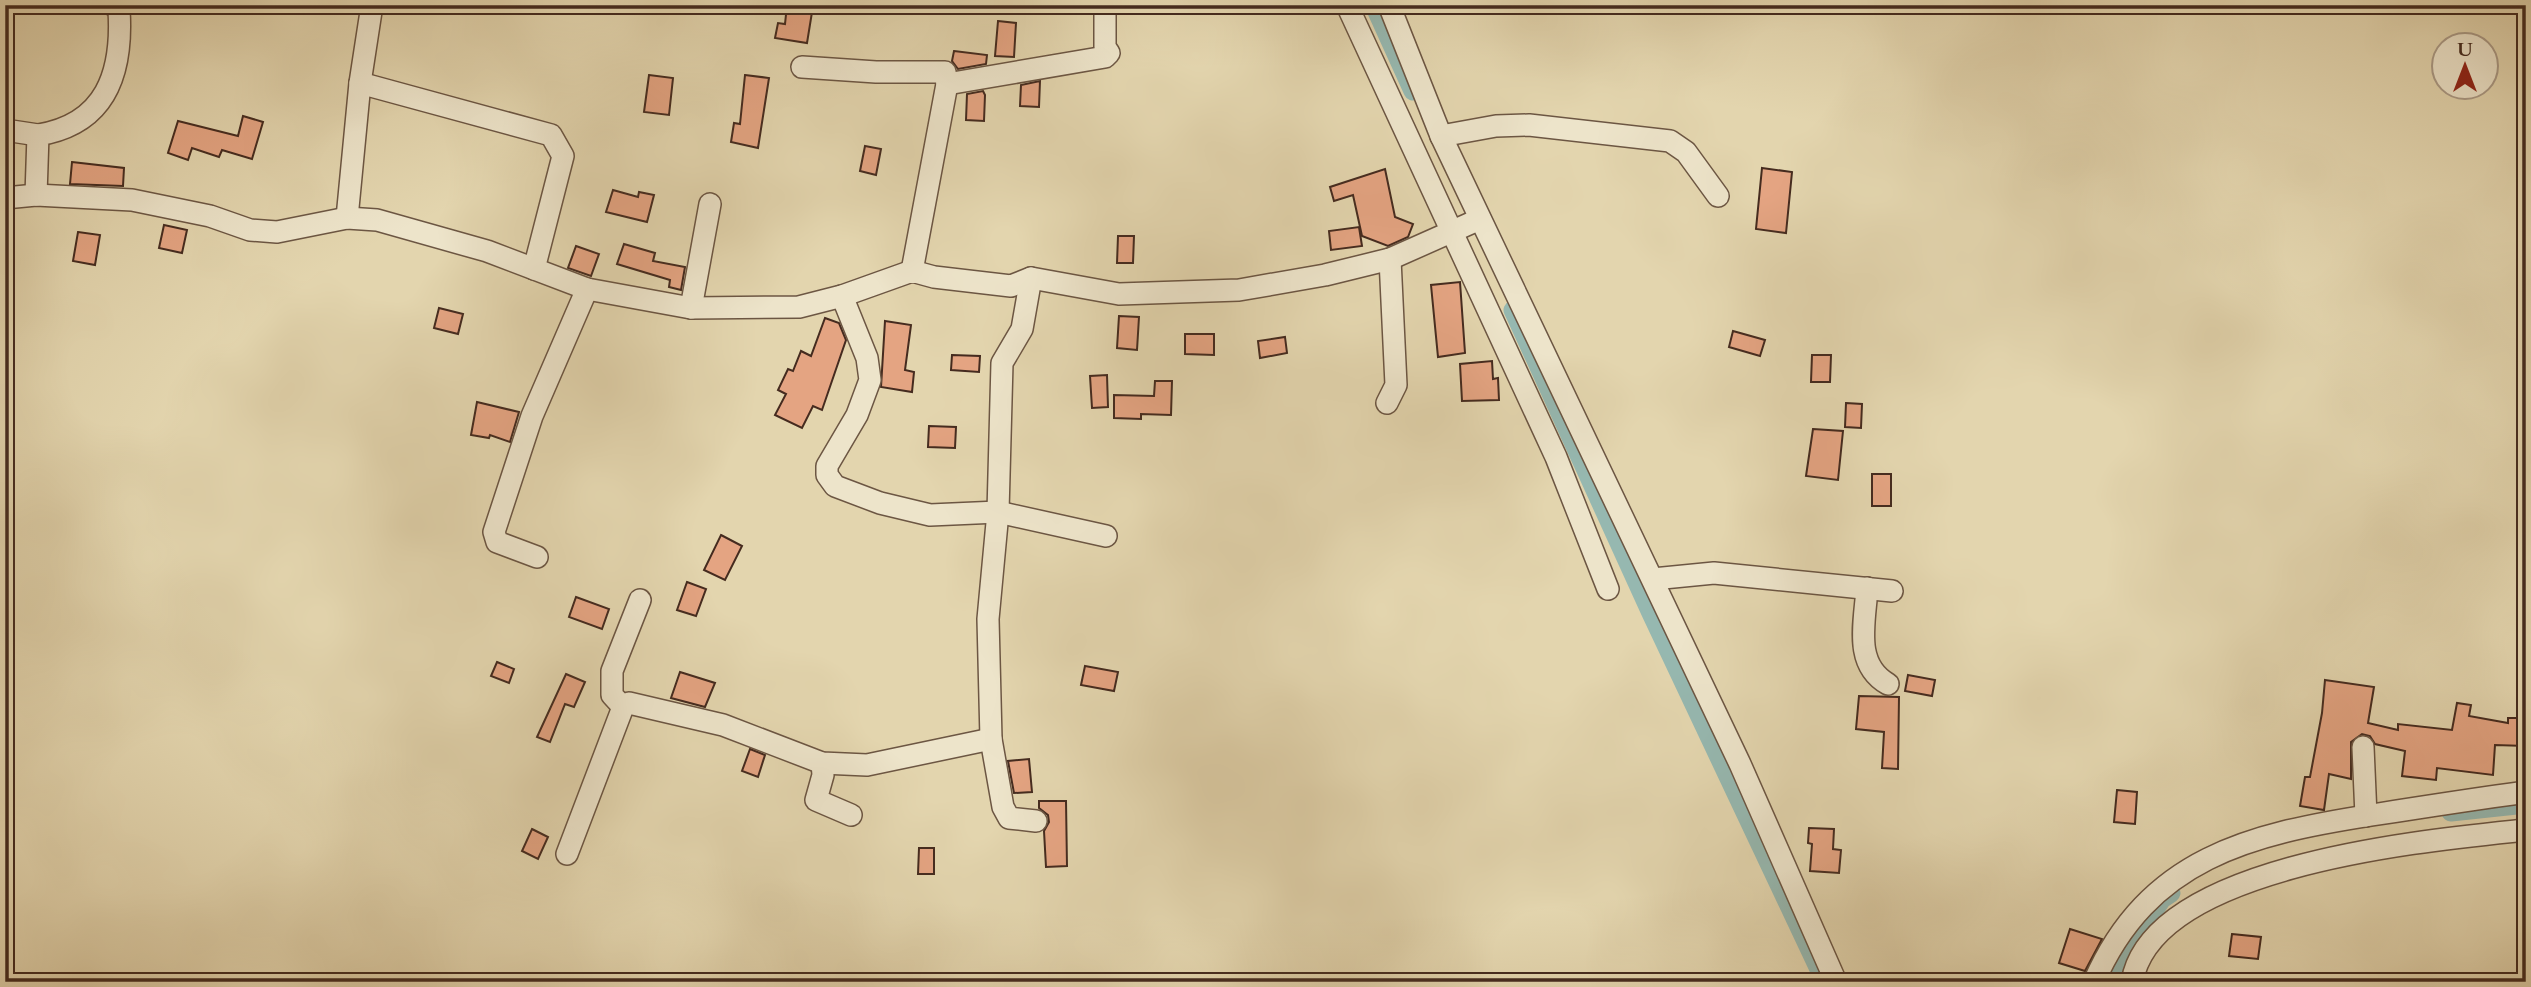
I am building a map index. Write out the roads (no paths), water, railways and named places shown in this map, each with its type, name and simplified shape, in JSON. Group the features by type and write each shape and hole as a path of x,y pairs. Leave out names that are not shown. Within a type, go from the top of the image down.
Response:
{"street":[{"path":"5,130 38,135 63,131 87,118 110,85 115,70 120,21 119,10 113,5"},
{"path":"347,218 360,83 372,5"},
{"path":"1346,5 1412,110 1441,136 1478,220 1740,764 1836,982"},
{"path":"1389,5 1412,110 1452,230 1556,457 1608,589"},
{"path":"947,85 1105,57 1109,52 1105,47 1105,6"},
{"path":"802,67 876,72 946,72 947,85 912,271"},
{"path":"360,83 551,135 563,156 534,269"},
{"path":"1441,136 1496,126 1529,125 1670,141 1686,152 1718,196"},
{"path":"36,195 38,135"},
{"path":"5,198 36,195 132,200 210,216 250,230 276,232 347,218 377,220 487,251 587,289 691,308 799,307 842,296 912,271 933,277 1011,286 1031,278 1119,294 1239,290 1325,275 1390,259 1478,220"},
{"path":"691,308 709,204"},
{"path":"1387,403 1396,385 1390,259"},
{"path":"1031,278 1022,329 1002,363 998,512 988,619 990,739 1005,814 1009,818 1036,821"},
{"path":"537,557 497,542 494,532 545,384 587,289"},
{"path":"842,296 867,358 870,380 857,415 827,466 827,475 835,486 880,503 930,515 998,512 1106,536"},
{"path":"1497,327 1524,315"},
{"path":"1653,579 1714,573 1892,591"},
{"path":"1867,588 1863,650 1868,666 1877,677 1888,684"},
{"path":"623,707 612,695 612,671 640,600"},
{"path":"623,707 637,704 723,726 821,763 878,763 990,739"},
{"path":"567,854 623,707"},
{"path":"2363,747 2366,816"},
{"path":"821,763 823,775 816,800 851,815"},
{"path":"2125,960 2145,902 2177,877 2274,832 2366,816 2462,805 2526,792"},
{"path":"2462,805 2469,835"},
{"path":"2094,982 2194,907 2238,880 2380,848 2526,830"},
{"path":"2222,854 2238,880"}],"waterway":[{"path":"1374,5 1413,91"},
{"path":"1513,310 1651,613 1825,982"},
{"path":"2451,812 2526,804"},
{"path":"2106,982 2162,899 2171,893"}]}
